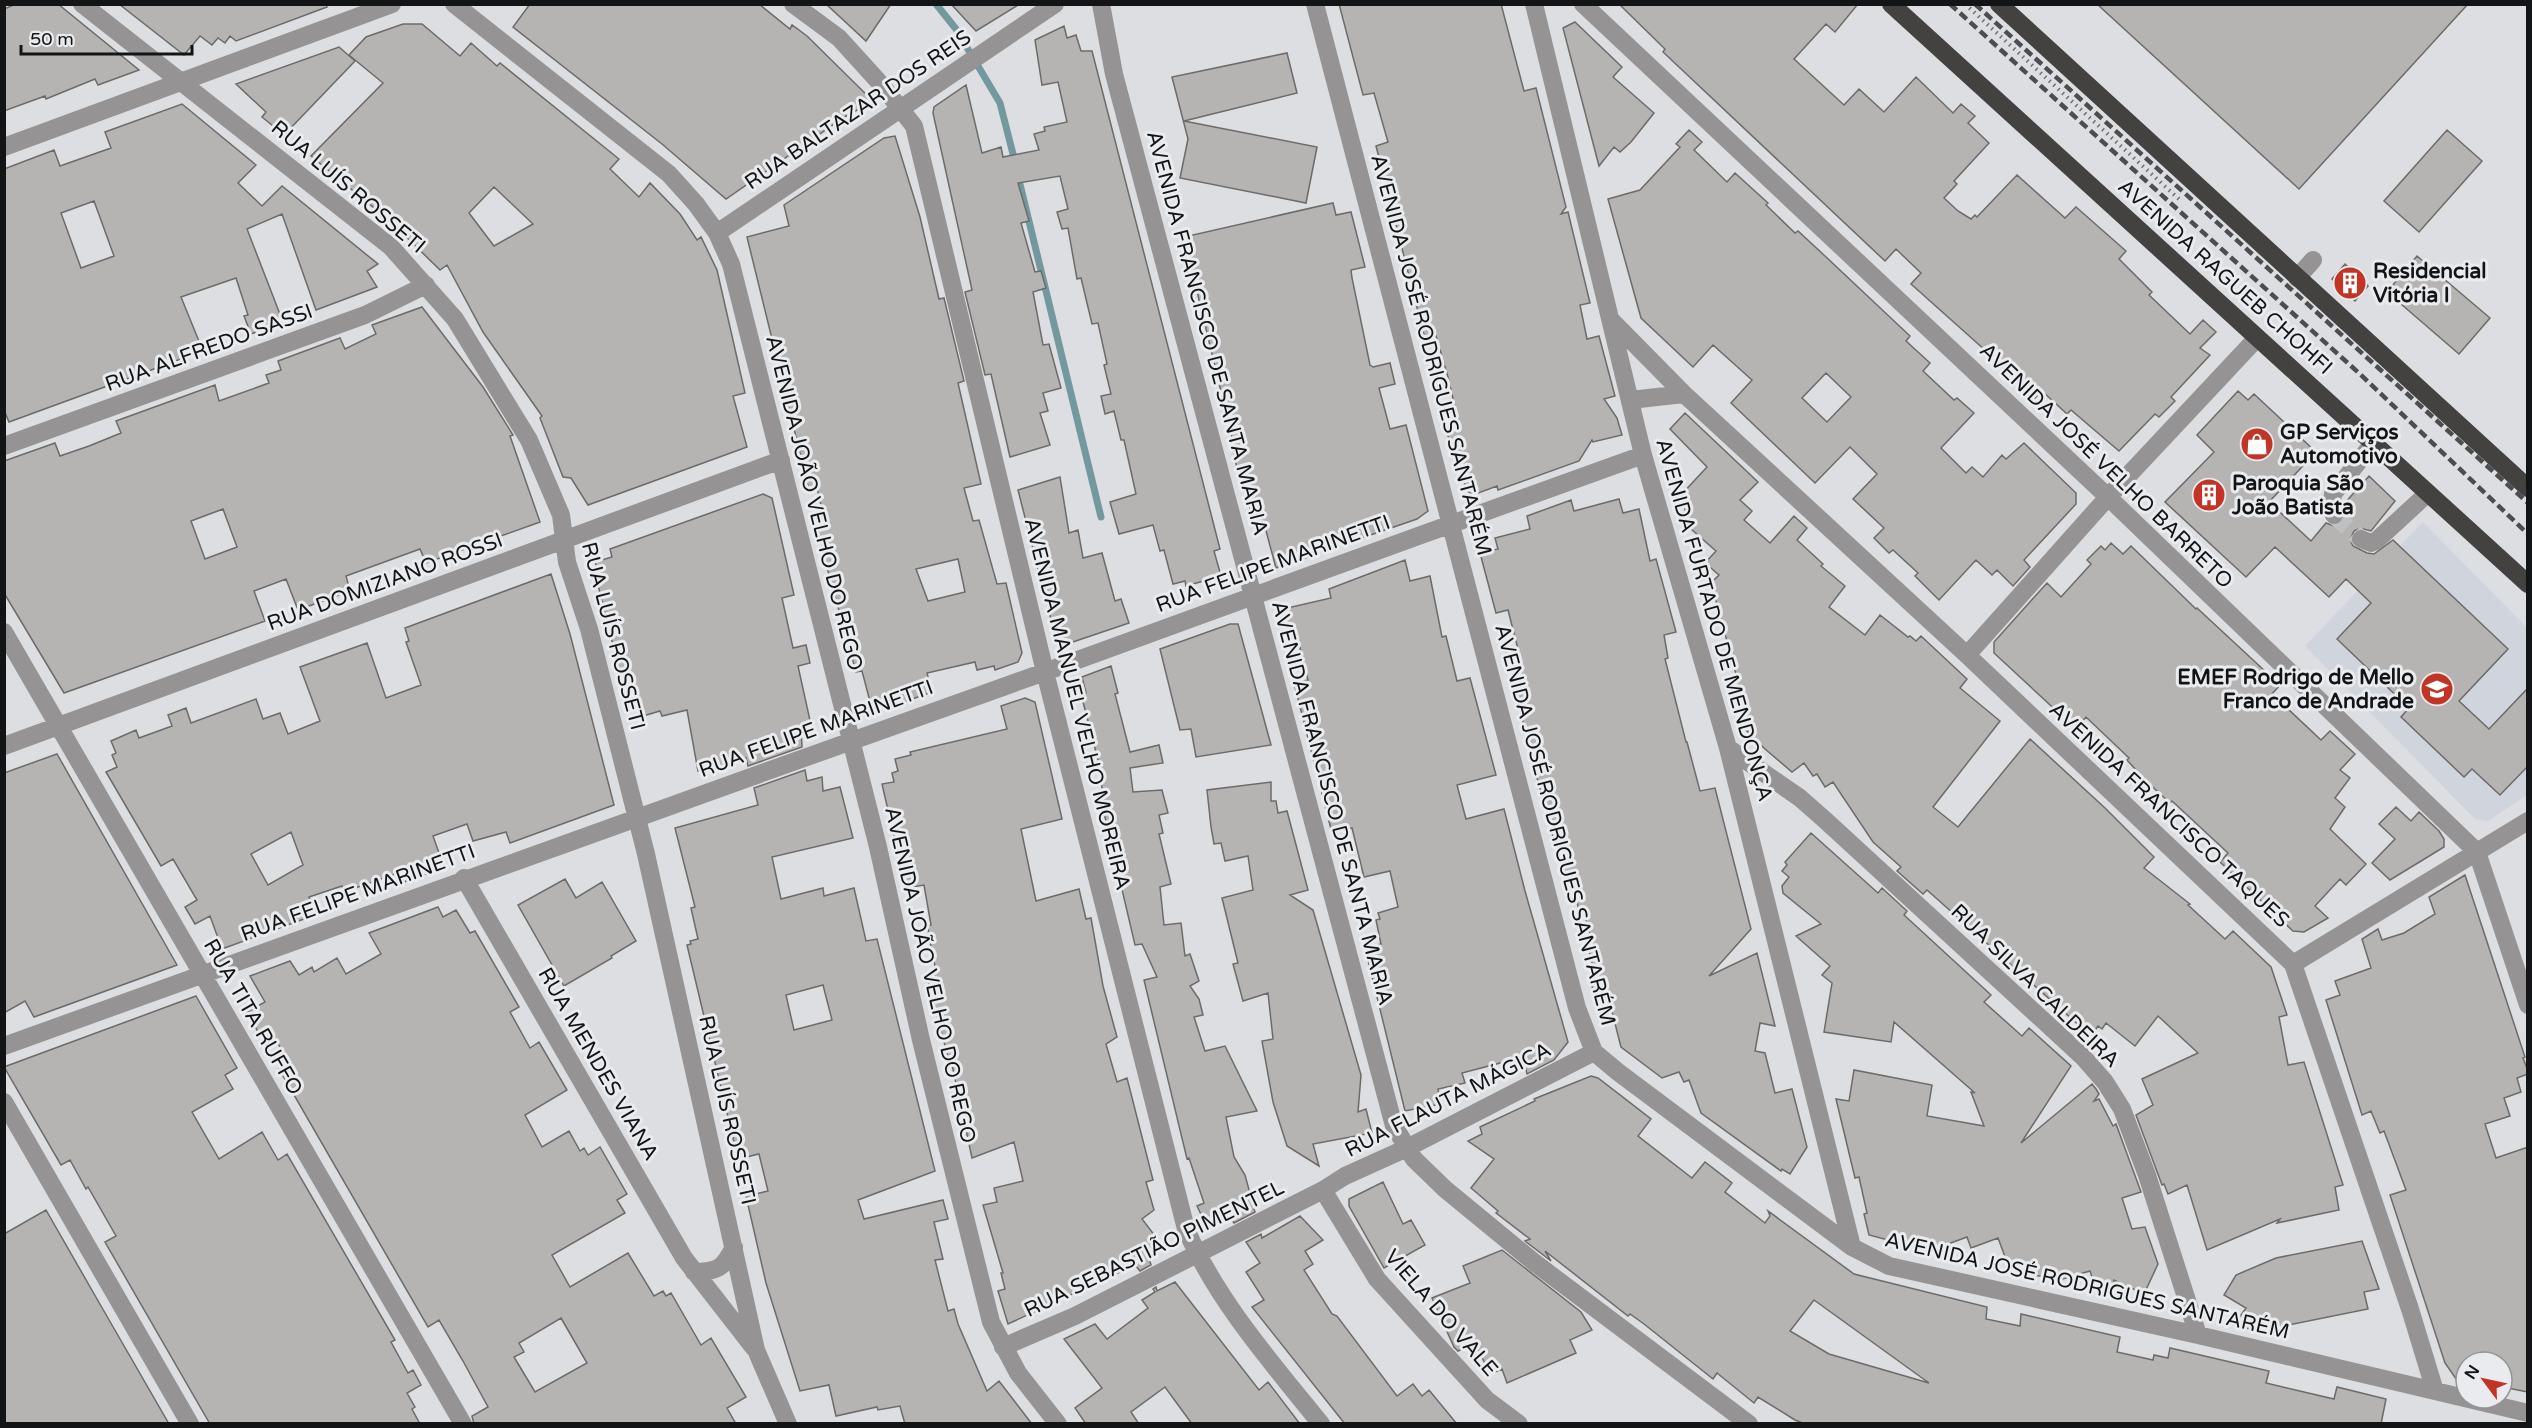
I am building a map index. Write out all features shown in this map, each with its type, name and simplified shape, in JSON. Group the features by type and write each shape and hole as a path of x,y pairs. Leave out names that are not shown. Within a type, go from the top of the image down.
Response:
{"highway":[{"name":"AVENIDA RAGUEB CHOHFI","path":"1892,4 2528,584"},
{"path":"1999,4 2528,489"}],"street":[{"name":"RUA LUÍS ROSSETI","path":"82,4 390,247 455,319 530,440 561,515 567,562 589,629 636,817 756,1350 788,1424"},
{"path":"4,147 392,4"},
{"name":"AVENIDA JOÃO VELHO DO REGO","path":"454,4 669,174 717,232 731,264 850,741 988,1311 1003,1347 1018,1373 1058,1424"},
{"name":"AVENIDA MANUEL VELHO MOREIRA","path":"793,4 839,38 914,126 1045,672 1186,1229 1196,1254 1259,1348 1321,1424"},
{"name":"RUA BALTAZAR DOS REIS","path":"717,232 1055,4"},
{"name":"AVENIDA FRANCISCO DE SANTA MARIA","path":"1101,4 1114,74 1394,1126 1414,1159 1445,1189 1535,1263 1749,1424"},
{"name":"AVENIDA JOSÉ RODRIGUES SANTARÉM","path":"1315,4 1577,1008 1594,1052 1658,1103 1852,1247 1889,1266 2199,1335 2528,1413"},
{"name":"AVENIDA FURTADO DE MENDONÇA","path":"1534,4 1643,455 1728,748 1852,1247"},
{"name":"AVENIDA JOSÉ VELHO BARRETO","path":"1583,4 2108,497 2477,852 2528,1005"},
{"path":"2297,278 2313,260"},
{"name":"RUA ALFREDO SASSI","path":"4,446 365,315 426,285"},
{"name":"AVENIDA FRANCISCO TAQUES","path":"1612,321 1684,394 1967,655 2293,964 2410,1309 2435,1391"},
{"path":"1967,655 2108,497 2257,338"},
{"path":"1631,405 1639,399 1684,394"},
{"path":"2334,515 2331,509 2332,494 2374,442"},
{"name":"RUA FELIPE MARINETTI","path":"4,1046 464,878 1045,672 1452,522 1643,455"},
{"name":"RUA DOMIZIANO ROSSI","path":"4,746 781,460"},
{"path":"2361,539 2371,543 2376,541 2428,493"},
{"name":"RUA TITA RUFFO","path":"4,632 464,1424"},
{"name":"RUA SILVA CALDEIRA","path":"1728,748 1792,792 1825,819 2083,1057 2105,1082 2122,1109 2147,1175 2199,1335"},
{"path":"2293,964 2528,821"},
{"name":"RUA MENDES VIANA","path":"464,878 694,1272 756,1350"},
{"name":"RUA FLAUTA MÁGICA","path":"1323,1190 1345,1176 1407,1148 1594,1052"},
{"path":"4,1102 190,1424"},
{"name":"RUA SEBASTIÃO PIMENTEL","path":"1003,1347 1075,1316 1323,1190"},
{"name":"VIELA DO VALE","path":"1323,1190 1377,1279 1487,1400 1519,1424"},
{"path":"694,1272 718,1269 726,1262 734,1247"}],"shaded area":[{"name":"EMEF Rodrigo de Mello Franco de Andrade","path":"2423,522 2527,628 2527,795 2488,821 2475,819 2305,646"}],"building":[{"path":"16,4 58,4 139,70 98,85 95,79 46,99 45,96 4,111 4,9"},
{"path":"119,4 326,4 327,7 236,41 230,36 225,43 218,38 212,45 200,36 184,55"},
{"path":"530,4 759,4 790,29 792,25 807,36 873,101 843,118 726,199 662,144 513,27"},
{"path":"826,4 891,4 866,41"},
{"path":"951,4 1020,4 976,31"},
{"path":"1339,4 1501,4 1524,91 1536,88 1566,207 1561,214 1568,212 1590,303 1580,305 1587,339 1599,336 1615,396 1604,399 1617,418 1622,435 1593,442 1592,440 1579,461 1498,490 1497,486 1473,495 1466,490 1456,449 1452,450 1447,432 1460,429 1448,377 1436,336 1425,339 1376,146 1388,142 1374,93 1363,95"},
{"path":"1619,4 1858,4 1835,32 1826,24 1794,59 1844,105 1859,89 1884,112 1916,77 1953,113 1961,104 1975,116 1968,123 1989,143 1954,181 1957,184 1944,198 1971,219 1975,215 1977,217 2017,175 2065,218 2076,207 2126,251 2119,259 2152,292 2149,295 2190,334 2203,320 2216,332 2200,348 2210,355 2171,397 2175,401 2159,417 2155,414 2119,451 2071,410 2067,414 2042,391 2035,398 1911,284 1921,273 1896,249 1885,261 1663,52 1665,49"},
{"path":"2097,4 2468,4 2299,189"},
{"path":"1575,22 1622,67 1613,77 1654,113 1631,142 1620,152 1614,147 1599,166 1563,28"},
{"path":"403,24 422,24 460,56 471,43 497,66 500,63 619,159 610,169 639,197 650,183 680,214 697,240 701,237 717,270 745,393 733,396 747,447 588,505 571,478 563,477 540,418 542,416 483,332 447,265 440,270 391,222 311,156 383,83 349,55 366,37","holes":["494,187 533,224 494,246 469,213"]},
{"path":"1064,26 1067,38 1076,35 1081,51 1092,51 1220,549 1214,551 1221,576 1186,586 1185,581 1173,584 1164,550 1160,551 1153,525 1119,534 1110,502 1136,494 1124,440 1121,440 1114,411 1105,414 1101,396 1111,394 1104,365 1107,364 1098,323 1092,324 1081,278 1077,279 1068,228 1062,229 1057,212 1068,209 1060,176 1018,183 1029,221 1021,223 1035,272 1041,271 1046,288 1033,292 1043,345 1049,344 1061,388 1043,393 1048,411 1040,413 1050,445 1010,457 991,374 985,375 965,292 972,290 933,113 934,107 966,85 982,153 1001,147 1003,157 1039,150 1034,134 1045,131 1044,127 1067,122 1058,82 1042,85 1035,40"},
{"path":"339,47 355,61 284,135 262,117 266,112 236,84"},
{"path":"1287,53 1297,93 1184,121 1317,147 1306,203 1180,178 1188,139 1172,77"},
{"path":"182,104 256,165 238,183 262,206 282,186 378,264 367,271 377,287 316,310 282,214 247,229 283,322 251,334 244,316 248,315 236,278 181,297 203,351 9,422 4,410 4,169 54,150 60,166 111,148 105,132","holes":["94,201 114,256 81,268 61,213"]},
{"path":"1689,130 1702,142 1694,150 1727,182 1735,173 1768,203 1766,205 1795,233 1798,231 1910,336 1906,341 1930,363 1923,371 1954,400 1957,398 1974,413 1941,448 1966,473 1972,467 1983,477 2002,455 2006,459 2024,443 2076,493 2076,504 2024,560 2030,567 2013,586 1997,570 1992,575 1976,560 1939,600 1915,576 1918,573 1893,550 1889,553 1874,538 1884,528 1853,499 1877,474 1850,447 1815,483 1731,403 1752,380 1713,345 1693,367 1641,318 1608,199 1640,190 1680,147 1676,144","holes":["1826,373 1851,397 1827,422 1802,398"]},
{"path":"2447,130 2482,161 2419,232 2384,201"},
{"path":"895,136 920,217 939,299 944,298 964,381 958,383 981,484 964,488 973,521 979,520 997,584 1006,583 1022,653 1018,662 995,670 994,666 977,670 975,662 927,673 932,692 873,713 862,671 856,672 828,571 817,524 825,522 817,488 809,490 747,237 789,226 784,205 884,138","holes":["958,559 965,592 928,601 916,569"]},
{"path":"1333,203 1336,215 1351,212 1365,267 1351,270 1370,365 1373,367 1390,363 1395,384 1379,388 1390,429 1406,425 1428,511 1417,519 1359,539 1356,529 1310,542 1314,555 1276,568 1265,527 1256,529 1241,477 1239,477 1233,450 1235,450 1184,237"},
{"path":"2417,256 2490,318 2459,354 2387,292"},
{"name":"Residencial Vitória I","path":"2345,264 2368,286 2355,301 2332,279"},
{"path":"422,307 483,387 513,435 510,436 540,522 426,563 420,549 346,576 350,591 298,610 286,579 254,591 265,621 64,693 4,593 4,461 55,443 60,456 89,446 121,433 116,421 215,385 219,401 269,383 266,375 281,370 278,361 340,338 345,349 376,334 372,325","holes":["223,509 237,547 205,559 191,521"]},
{"path":"2238,391 2248,400 2254,394 2316,452 2269,502 2311,541 2326,523 2334,526 2343,522 2345,515 2343,505 2369,476 2395,501 2371,531 2360,528 2354,531 2350,540 2353,546 2374,554 2393,540 2508,649 2459,701 2489,729 2528,688 2528,766 2500,795 2472,769 2464,777 2401,717 2409,708 2337,639 2371,603 2346,579 2329,597 2275,547 2246,577 2165,502 2214,452 2197,435"},
{"path":"1685,413 1758,482 1740,500 1752,511 1744,520 1770,543 1794,516 1807,528 1797,540 1823,564 1821,566 1845,586 1829,607 1865,635 1880,615 1908,637 1916,641 1921,636 1967,679 1960,688 2000,721 1933,807 1958,827 2030,739 2154,857 2144,868 2190,904 2188,905 2225,939 2233,931 2271,967 2287,1015 2279,1017 2288,1065 2304,1062 2343,1185 2335,1187 2339,1210 2277,1223 2280,1219 2207,1250 2187,1185 2168,1194 2164,1184 2162,1185 2136,1115 2153,1105 2142,1079 2198,1053 2158,1016 2135,1046 2106,1023 2102,1029 2098,1026 2091,1036 1927,890 1923,894 1897,871 1901,867 1873,842 1833,782 1825,787 1817,774 1813,776 1804,763 1792,772 1740,724 1737,713 1745,702 1731,684 1736,680 1734,676 1736,674 1711,583 1719,575 1705,563 1716,551 1690,528 1681,495 1707,467 1670,429"},
{"path":"1060,477 1069,533 1078,530 1083,558 1102,553 1115,601 1121,599 1129,623 1058,647 1018,490"},
{"path":"763,494 772,498 794,595 782,598 793,648 806,645 810,663 798,666 811,725 801,728 802,747 748,766 746,758 718,768 717,765 698,771 687,710 662,716 660,711 643,716 629,671 620,673 595,573 598,571 595,562 612,557 610,549"},
{"path":"1619,499 1623,513 1639,509 1650,561 1656,559 1676,632 1664,635 1668,658 1665,659 1686,742 1700,791 1715,788 1751,929 1709,976 1757,953 1775,1026 1760,1023 1755,1051 1765,1053 1775,1093 1792,1089 1807,1147 1790,1174 1782,1169 1781,1171 1701,1113 1689,1080 1684,1082 1679,1072 1662,1078 1621,1047 1609,1000 1596,1004 1590,977 1595,976 1589,951 1594,949 1583,909 1579,910 1575,894 1569,896 1533,763 1506,652 1518,649 1508,610 1496,613 1480,553 1498,549 1495,538 1530,529 1527,516 1571,500 1574,511"},
{"path":"2111,543 2123,554 2131,546 2280,685 2272,694 2321,740 2330,731 2355,754 2340,770 2350,778 2335,798 2345,807 2330,829 2366,864 2346,885 2340,879 2315,906 2328,918 2304,932 2293,931 2220,862 2228,853 2172,801 2170,803 2144,779 2127,760 2129,758 2086,717 2076,729 1994,653 1994,642 2047,583 2061,597 2091,564 2087,560 2101,546 2105,550"},
{"path":"1405,560 1410,581 1430,576 1442,637 1446,636 1457,681 1470,678 1496,775 1457,785 1466,819 1504,809 1568,1042 1554,1060 1527,1074 1523,1057 1462,1073 1465,1083 1438,1089 1441,1104 1405,1111 1365,948 1381,944 1376,920 1380,919 1378,913 1398,907 1390,871 1364,877 1352,828 1332,833 1294,683 1308,680 1298,640 1291,642 1283,609 1331,598 1329,589"},
{"path":"551,574 570,634 614,805 510,843 506,832 473,841 467,824 433,836 444,867 399,884 395,874 344,892 342,886 309,897 315,915 222,949 210,916 195,924 185,907 197,900 173,859 161,866 106,772 117,767 112,755 116,753 111,741 136,730 139,738 172,726 168,715 186,708 191,723 256,699 263,719 280,713 288,734 320,721 300,667 367,643 386,698 421,685 406,642 409,641 405,628","holes":["291,832 303,865 268,885 251,854"]},
{"path":"1230,624 1238,624 1271,745 1196,757 1191,729 1180,730 1160,649"},
{"path":"1111,666 1118,693 1115,694 1130,752 1159,745 1163,763 1130,768 1133,792 1162,790 1168,813 1159,815 1163,833 1159,834 1171,884 1160,887 1164,925 1181,923 1185,956 1190,954 1199,981 1190,986 1199,999 1203,1015 1194,1017 1205,1051 1225,1046 1257,1111 1226,1117 1234,1157 1245,1175 1255,1212 1234,1223 1231,1218 1208,1229 1197,1206 1204,1203 1189,1158 1187,1159 1144,980 1157,977 1142,944 1135,945 1100,796 1103,795 1098,760 1081,694 1086,693 1082,677"},
{"path":"1025,698 1035,702 1062,819 1021,829 1036,901 1079,889 1086,919 1091,918 1103,986 1117,1037 1106,1044 1117,1082 1127,1078 1153,1180 1146,1182 1154,1210 1142,1219 1162,1245 1146,1249 1151,1265 1140,1271 1135,1265 1008,1324 998,1291 1005,1289 1001,1273 1003,1273 983,1205 997,1202 994,1188 1023,1181 1014,1142 972,1158 951,1060 949,1061 926,973 936,971 929,937 928,926 931,925 924,885 906,888 882,784 894,782 892,773 898,771 895,759 911,755 910,752 1007,729 1001,706"},
{"path":"57,754 177,965 34,1017 25,1001 4,1013 4,773"},
{"path":"805,770 807,781 822,777 823,791 840,787 853,838 772,857 781,899 823,888 824,896 854,888 866,941 877,939 935,1171 858,1200 864,1219 943,1200 948,1219 934,1222 943,1259 935,1260 948,1311 954,1309 958,1324 987,1391 999,1381 1032,1424 905,1424 900,1406 878,1410 877,1407 836,1416 829,1385 800,1391 766,1283 746,1196 768,1191 759,1154 738,1159 687,945 691,944 690,941 698,939 691,908 695,907 675,828 758,805 754,788","holes":["823,985 832,1020 794,1030 786,995"]},
{"path":"1271,782 1271,801 1276,801 1278,813 1287,811 1308,890 1290,895 1313,910 1361,1075 1358,1112 1366,1109 1372,1133 1313,1144 1319,1166 1287,1146 1273,1102 1262,1041 1273,1039 1268,993 1243,1001 1233,964 1238,963 1222,898 1253,890 1248,856 1225,861 1221,843 1214,844 1211,827 1207,790"},
{"path":"2396,807 2411,821 2419,812 2439,831 2444,839 2444,847 2390,880 2372,863 2395,839 2379,824"},
{"path":"1811,833 1878,893 1882,888 1907,911 1904,915 1991,995 1984,1002 2022,1036 2029,1028 2071,1066 2021,1143 2092,1084 2096,1089 2099,1094 2094,1101 2099,1099 2113,1126 2116,1124 2141,1192 2122,1198 2132,1229 2145,1227 2158,1264 2144,1294 2114,1280 2111,1293 2096,1289 2090,1271 2059,1280 2010,1270 1998,1238 1971,1248 1967,1237 1929,1251 1869,1235 1859,1177 1855,1178 1836,1099 1849,1101 1854,1070 1932,1085 1927,1116 1984,1126 1971,1092 1975,1093 1894,1022 1891,1042 1824,1032 1832,983 1822,975 1830,966 1796,936 1821,924 1783,893 1782,886 1789,877 1782,871 1787,865 1785,862"},
{"path":"2465,875 2528,1071 2528,1074 2517,1078 2521,1092 2504,1098 2510,1116 2485,1124 2496,1158 2528,1147 2528,1392 2514,1389 2514,1350 2454,1350 2454,1376 2445,1363 2390,1195 2406,1190 2384,1131 2380,1133 2371,1111 2362,1115 2326,1000 2340,995 2335,981 2371,968 2362,939 2378,929 2382,940 2404,933 2435,914 2429,897"},
{"path":"565,879 576,898 602,882 636,941 564,986 518,905"},
{"path":"438,907 443,917 456,910 470,933 475,931 519,1007 510,1012 530,1048 539,1042 567,1090 525,1115 542,1147 569,1131 580,1151 584,1148 588,1155 600,1147 627,1194 617,1200 625,1213 552,1255 570,1287 628,1253 654,1296 663,1291 666,1296 671,1293 701,1345 711,1338 746,1397 727,1408 736,1424 474,1424 472,1416 488,1407 463,1361 439,1320 428,1327 279,1069 289,1063 268,1026 258,1032 247,1012 265,1002 250,976 290,961 299,975 312,967 314,972 337,958 346,974 381,954 369,933","holes":["561,1318 587,1363 535,1392 514,1357 524,1352 519,1343"]},
{"path":"196,996 237,1068 225,1075 233,1089 192,1112 219,1159 262,1132 278,1160 287,1154 395,1340 391,1342 408,1373 413,1370 421,1385 407,1393 415,1407 412,1409 420,1424 210,1424 105,1242 116,1236 88,1187 86,1189 70,1160 61,1165 4,1067"},
{"path":"1591,1076 1598,1078 1651,1119 1638,1136 1692,1178 1705,1162 1732,1183 1725,1192 1765,1223 1770,1216 1768,1211 1854,1274 1987,1307 1986,1319 2020,1326 2021,1314 2120,1337 2117,1352 2153,1360 2154,1355 2168,1358 2170,1348 2269,1371 2266,1383 2334,1399 2337,1387 2386,1399 2381,1424 1805,1424 1758,1397 1754,1403 1717,1373 1713,1379 1644,1324 1630,1314 1628,1316 1545,1251 1551,1261 1525,1241 1530,1239 1496,1213 1498,1211 1471,1188 1494,1159 1468,1141 1482,1134 1480,1127 1535,1101 1534,1099","holes":["1814,1300 1929,1383 1829,1354 1790,1331"]},
{"path":"1383,1182 1403,1224 1411,1220 1425,1245 1384,1268 1349,1206 1349,1199"},
{"path":"46,1210 169,1424 4,1424 4,1234"},
{"path":"1300,1216 1323,1240 1305,1251 1313,1264 1304,1270 1332,1314 1337,1316 1397,1396 1413,1384 1422,1396 1429,1390 1457,1424 1345,1424 1252,1307 1264,1300 1246,1272 1260,1263 1246,1242 1261,1234 1262,1238"},
{"path":"2362,1241 2379,1289 2364,1292 2368,1309 2258,1331 2234,1325 2246,1308 2224,1295 2236,1275 2276,1258"},
{"path":"1502,1250 1581,1312 1592,1330 1570,1340 1576,1353 1507,1383 1502,1369 1490,1374 1475,1343 1458,1351 1454,1347 1432,1298 1470,1283 1463,1266"},
{"path":"1175,1282 1259,1390 1268,1382 1300,1424 1192,1424 1165,1387 1131,1412 1139,1424 1086,1424 1075,1408 1102,1388 1064,1339 1095,1324 1107,1339 1148,1308 1142,1300 1155,1292 1153,1289 1156,1287 1157,1291"}],"waterway":[{"path":"936,4 956,29 1000,103 1015,162"},
{"path":"1018,176 1101,517"}],"tunnel":[{"path":"2334,515 2361,539"}],"railway":[{"path":"1950,4 2360,374 2528,534"},
{"path":"1975,4 2528,503"}],"place":[{"name":"Residencial Vitória I","path":"2350,283"},
{"name":"GP Serviços Automotivo","path":"2257,444"},
{"name":"Paroquia São João Batista","path":"2209,495"},
{"name":"EMEF Rodrigo de Mello Franco de Andrade","path":"2437,689"}]}
